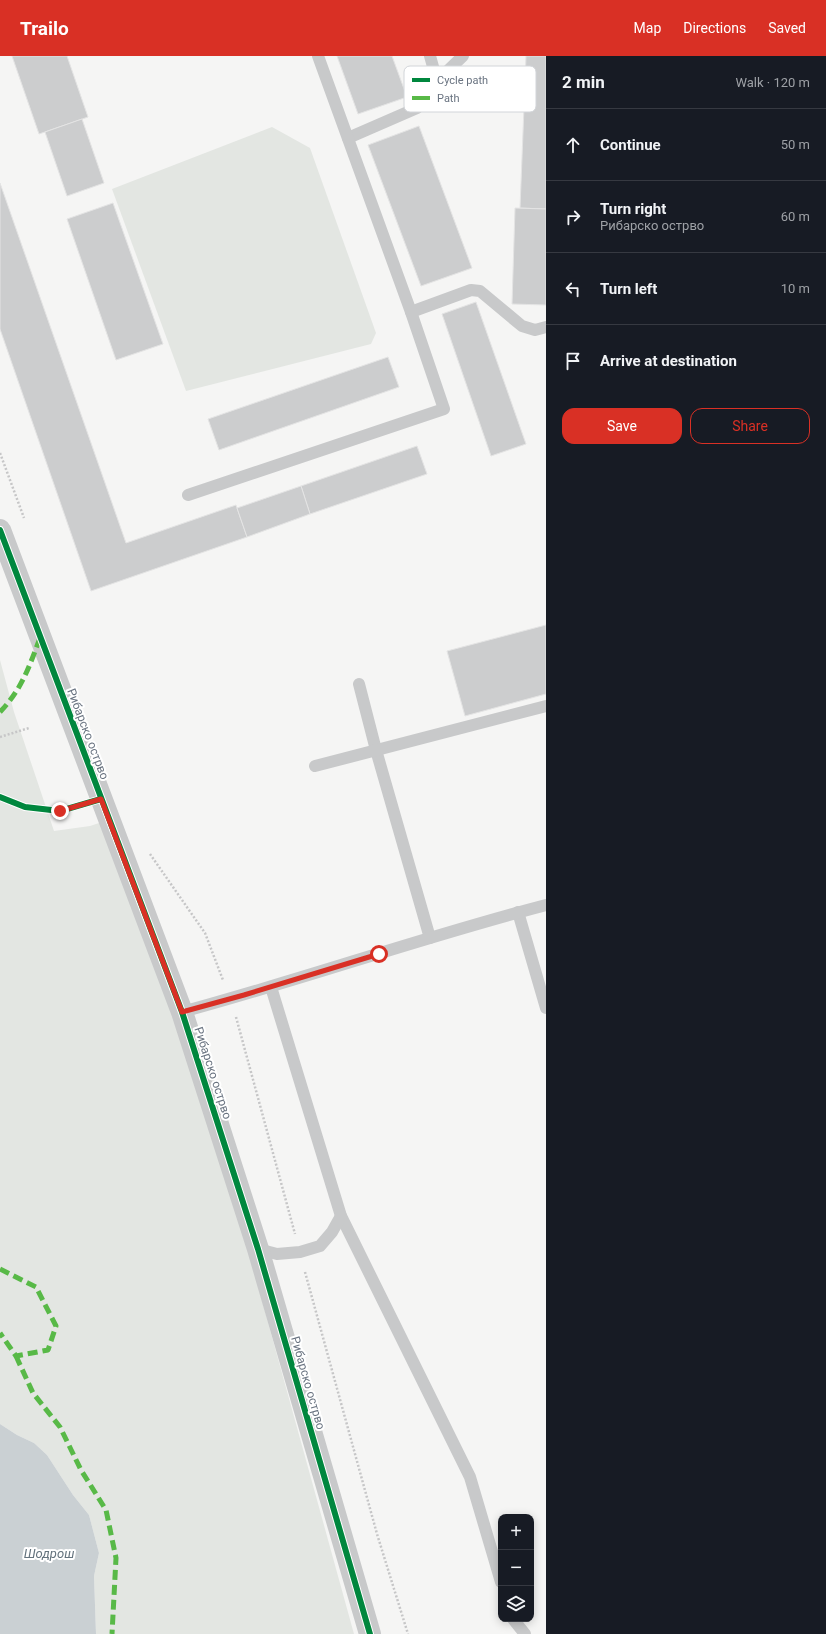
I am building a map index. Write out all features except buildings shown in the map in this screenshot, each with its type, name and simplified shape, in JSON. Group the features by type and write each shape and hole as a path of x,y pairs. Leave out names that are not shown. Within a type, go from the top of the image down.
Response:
{"street":[{"name":"Рибарско острво","path":"0,530 182,1012 258,1249 370,1634"}],"lane":[{"path":"188,495 444,409 411,312 318,56"},
{"path":"430,56 433,66"},
{"path":"453,66 463,56"},
{"path":"348,138 408,112"},
{"path":"411,312 471,290 480,291 522,326 535,330 546,327"},
{"path":"358,684 430,938"},
{"path":"315,766 546,706"},
{"path":"182,1012 546,905"},
{"path":"518,912 546,1008"},
{"path":"271,987 341,1216 470,1477 498,1572"},
{"path":"258,1249 277,1254 300,1252 320,1246 332,1232 341,1216"},
{"path":"515,1622 525,1634"}],"path":[{"path":"0,737 29,728"},
{"path":"0,797 25,807 60,811 101,799"}],"shaded area":[{"path":"272,127 310,148 376,333 371,344 186,391 112,189"},
{"path":"0,660 14,712 54,831 90,826 108,820 232,1192 354,1634 96,1634 94,1576 99,1553 89,1515 73,1495 47,1455 34,1443 17,1435 0,1424"}],"water":[{"name":"Шодрош","path":"0,1424 17,1435 34,1443 47,1455 73,1495 89,1515 99,1553 94,1576 96,1634 0,1634"}],"marked path":[{"path":"0,712 14,695 19,686 40,638"},
{"path":"0,1269 36,1287 56,1326 48,1350 16,1356 0,1333"},
{"path":"16,1356 33,1393 60,1427 81,1470 106,1510 116,1558 112,1634"}],"cycle path":[{"path":"0,530 182,1012 258,1249 370,1634"},
{"path":"0,797 25,807 60,811 101,799"}],"route":[{"path":"60,811 101,799 182,1012 244,995 379,954"}]}
